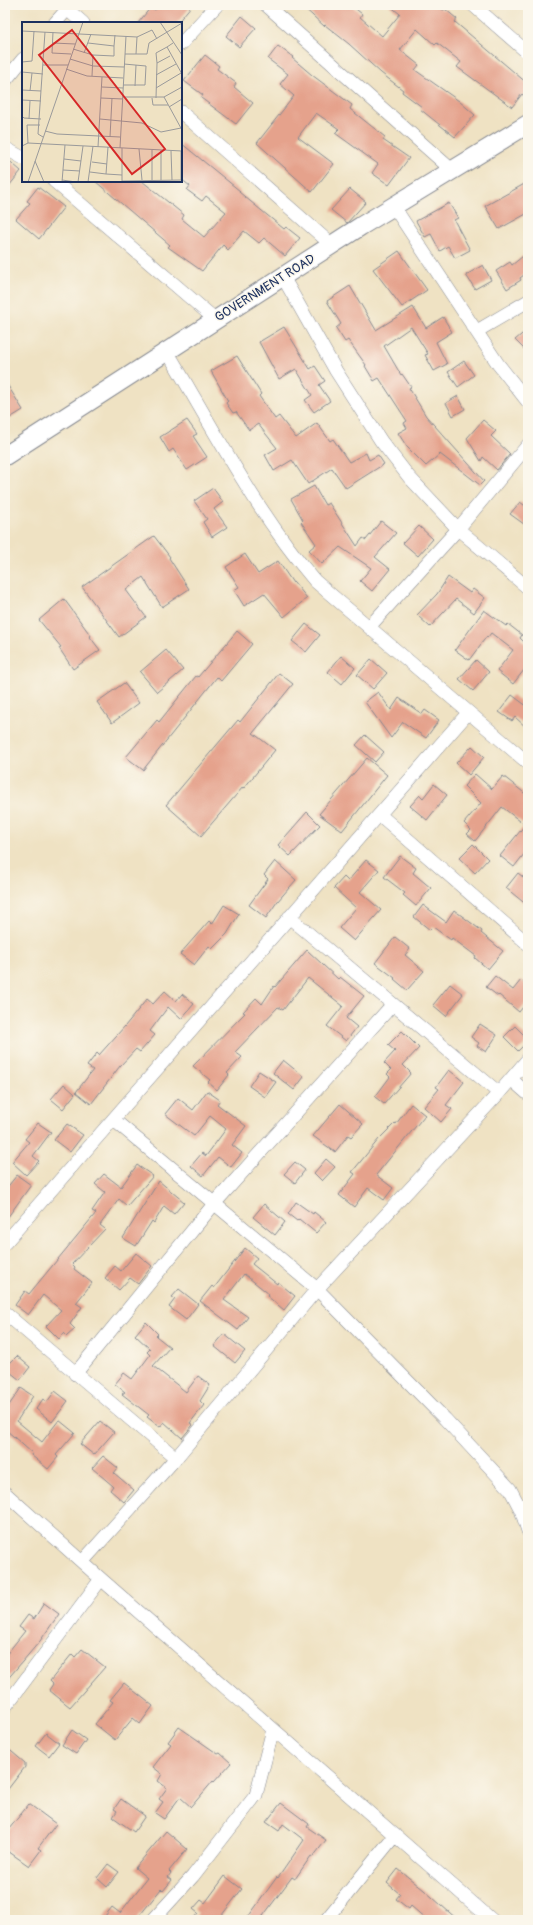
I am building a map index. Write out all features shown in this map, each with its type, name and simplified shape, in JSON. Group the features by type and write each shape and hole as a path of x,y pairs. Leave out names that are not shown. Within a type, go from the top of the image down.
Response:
{"street":[{"path":"182,43 217,5"},
{"path":"266,5 453,171"},
{"path":"473,5 528,53"},
{"path":"56,22 69,7 82,22"},
{"path":"5,80 22,60"},
{"path":"182,113 332,245"},
{"name":"GOVERNMENT ROAD","path":"5,456 332,245 528,124"},
{"path":"5,148 22,157"},
{"path":"55,182 216,320"},
{"path":"394,207 498,364 528,402"},
{"path":"283,277 336,371 380,441 409,477 458,529 528,588"},
{"path":"477,331 528,301"},
{"path":"166,351 236,467 290,551 315,581 528,763"},
{"path":"369,627 458,529 528,445"},
{"path":"5,1243 468,713"},
{"path":"380,815 528,944"},
{"path":"289,917 499,1093"},
{"path":"75,1374 214,1204 393,1004"},
{"path":"83,1561 176,1458 317,1289 499,1093 528,1059"},
{"path":"511,1079 528,1094"},
{"path":"114,1120 317,1289 445,1418 510,1489 521,1510 528,1531"},
{"path":"5,1313 75,1374 176,1458"},
{"path":"5,1493 83,1561 101,1579 395,1835 484,1917"},
{"path":"5,1707 101,1579"},
{"path":"153,1920 193,1876 256,1795 274,1729"},
{"path":"326,1920 395,1835"}],"building":[{"path":"159,5 192,5 178,22 139,22 151,7 155,10"},
{"path":"301,5 351,5 362,14 360,17 382,36 400,14 389,5 437,5 443,10 445,9 457,19 455,22 528,84 528,99 522,94 512,107 457,67 461,62 437,43 435,45 417,29 400,50 419,65 415,70 459,101 475,115 455,137 420,109 422,107 402,92 403,90 381,73 349,44 325,25 324,26"},
{"path":"242,16 256,28 239,47 226,36"},
{"path":"278,46 293,57 292,58 312,75 352,105 350,109 385,137 383,140 409,158 389,185 372,173 378,164 335,133 339,129 316,113 298,137 334,164 312,192 257,143 294,96 280,84 288,74 268,59"},
{"path":"205,55 219,66 217,69 236,83 234,87 253,103 236,124 201,98 203,95 184,81"},
{"path":"182,144 284,229 286,227 300,238 285,256 264,238 259,243 244,231 228,250 223,245 202,271 168,247 170,245 96,182 143,182 184,215 182,219 204,237 226,212 206,196 202,201 187,190 190,186 182,180"},
{"path":"5,157 21,171 5,191"},
{"path":"528,182 528,213 499,229 485,206"},
{"path":"38,187 64,207 39,239 16,219 30,203 27,201"},
{"path":"350,189 366,202 347,223 331,210"},
{"path":"449,203 458,218 454,220 470,250 455,258 448,246 440,251 431,234 425,237 416,221"},
{"path":"399,251 427,290 402,307 373,269"},
{"path":"528,252 528,272 520,278 521,280 507,289 496,271 510,262 512,265"},
{"path":"483,265 491,280 475,289 466,275"},
{"path":"350,286 376,330 413,307 426,328 443,317 452,332 436,342 447,364 434,371 425,355 428,354 411,327 384,346 401,375 402,374 411,387 409,388 426,416 484,481 480,485 440,454 426,466 407,447 398,433 407,428 404,423 407,421 379,378 374,381 365,366 366,365 348,340 345,342 336,328 341,324 327,301"},
{"path":"284,327 310,369 315,366 325,381 319,385 330,401 314,412 305,400 312,395 296,369 279,379 259,342"},
{"path":"528,329 528,353 515,340"},
{"path":"237,356 261,394 259,396 275,419 279,416 296,438 317,423 330,441 333,439 349,462 366,453 369,460 378,455 384,464 346,488 332,468 308,484 292,460 274,471 265,455 277,448 258,424 249,430 236,412 233,413 226,403 228,401 211,371"},
{"path":"464,361 474,375 458,387 448,372"},
{"path":"5,381 23,410 5,421"},
{"path":"458,396 465,409 453,416 446,403"},
{"path":"187,420 197,434 193,436 207,457 187,470 173,449 169,452 160,437"},
{"path":"483,420 496,431 491,436 510,454 497,470 483,457 481,461 467,438"},
{"path":"314,486 325,505 329,503 357,546 363,538 366,540 381,521 396,533 375,557 390,569 372,591 360,581 371,568 340,547 322,564 309,550 316,544 301,522 303,520 291,499"},
{"path":"213,488 223,502 214,509 227,527 212,537 203,522 207,519 194,501"},
{"path":"520,502 528,508 528,527 510,514"},
{"path":"419,526 433,539 418,556 403,543"},
{"path":"154,536 170,557 169,558 189,589 162,607 143,577 126,590 146,617 119,637 82,587"},
{"path":"245,554 258,574 278,561 293,583 294,582 307,598 284,617 264,593 244,606 234,590 239,587 226,567"},
{"path":"448,577 470,593 473,589 485,598 474,613 456,599 430,627 417,615 437,594"},
{"path":"64,599 100,650 73,669 59,648 61,647 39,620"},
{"path":"484,610 506,626 508,624 522,635 520,638 528,646 528,665 513,684 497,671 513,650 491,633 488,637 487,636 469,660 455,650"},
{"path":"306,624 320,635 306,652 292,641"},
{"path":"237,631 252,644 221,681 217,677 143,770 126,757 157,720 159,722 196,676 198,677"},
{"path":"166,650 183,670 157,692 140,672"},
{"path":"341,656 355,668 342,684 328,672"},
{"path":"371,659 387,673 373,689 357,675"},
{"path":"476,660 489,672 473,691 459,679"},
{"path":"279,673 293,684 253,733 275,750 244,788 243,787 201,836 166,805 238,720 240,722"},
{"path":"124,683 139,703 112,723 97,702"},
{"path":"378,692 391,710 399,698 422,714 425,710 439,720 426,738 403,722 391,738 365,702"},
{"path":"512,695 528,707 528,729 515,717 512,721 499,712"},
{"path":"365,735 384,752 375,762 356,745"},
{"path":"472,746 484,757 469,775 456,763"},
{"path":"367,758 387,775 342,831 319,814"},
{"path":"475,774 492,789 503,776 528,796 528,849 514,867 500,856 525,825 502,807 475,841 467,834 471,830 464,823 481,803 464,786"},
{"path":"434,784 447,795 427,820 410,806 420,795 423,798"},
{"path":"307,812 320,825 290,856 278,845"},
{"path":"473,844 488,859 475,873 459,858"},
{"path":"400,856 416,868 413,873 431,888 416,906 403,895 405,893 384,877"},
{"path":"366,860 379,870 360,892 381,910 354,941 339,928 356,908 334,888 344,877 348,881"},
{"path":"275,861 296,880 277,902 266,918 249,905 268,879 264,875"},
{"path":"518,873 528,881 528,906 506,888"},
{"path":"224,905 239,914 227,934 212,949 209,946 194,965 180,954 209,921 212,924"},
{"path":"423,905 446,922 454,910 482,931 481,933 503,951 488,969 475,958 476,956 452,938 451,940 433,927 430,930 414,917"},
{"path":"395,937 410,949 405,955 424,971 407,990 394,979 395,978 375,963"},
{"path":"307,950 338,979 340,977 364,996 346,1018 357,1027 346,1041 327,1026 343,1006 308,978 283,1010 278,1007 235,1052 242,1057 227,1073 229,1075 217,1090 208,1082 210,1080 193,1066 245,1013 243,1012 256,998 262,1004 274,986 275,987"},
{"path":"495,976 513,990 521,980 528,986 528,1001 519,1012 499,995 498,996 486,987"},
{"path":"450,984 463,994 446,1016 433,1005"},
{"path":"165,991 176,1001 182,994 194,1004 181,1019 168,1007 150,1031 155,1035 140,1052 136,1049 120,1066 91,1104 76,1092 93,1070 87,1066 97,1053 99,1055 125,1026 147,999 153,1004"},
{"path":"480,1024 497,1035 486,1052 477,1046 479,1043 471,1037"},
{"path":"515,1026 528,1039 528,1041 518,1051 504,1037"},
{"path":"402,1031 419,1048 403,1065 411,1073 384,1104 375,1097 390,1077 387,1074 391,1070 384,1063 395,1051 388,1045"},
{"path":"283,1060 304,1077 294,1090 273,1073"},
{"path":"449,1070 464,1082 446,1105 452,1109 441,1122 424,1107 439,1089 436,1087"},
{"path":"259,1071 276,1082 265,1097 249,1086"},
{"path":"64,1084 75,1094 63,1109 51,1099"},
{"path":"207,1091 220,1100 217,1104 246,1126 232,1145 242,1153 231,1167 218,1157 203,1176 191,1166 202,1153 206,1156 226,1129 210,1116 194,1136 165,1114 178,1098 193,1110"},
{"path":"340,1104 363,1124 351,1137 348,1135 335,1152 313,1136"},
{"path":"411,1104 425,1115 376,1175 393,1188 384,1200 368,1188 354,1207 339,1195 355,1174 352,1172 379,1139 395,1123 396,1124"},
{"path":"38,1123 51,1132 33,1156 39,1161 26,1175 12,1162 29,1142 25,1139"},
{"path":"67,1124 83,1135 70,1152 54,1140"},
{"path":"326,1159 335,1167 322,1181 314,1173"},
{"path":"295,1162 305,1170 295,1183 284,1174"},
{"path":"137,1165 153,1176 127,1206 119,1199 100,1225 105,1229 72,1264 75,1267 74,1269 92,1283 76,1303 82,1307 70,1324 75,1329 67,1336 64,1333 59,1339 46,1326 61,1310 43,1295 28,1315 15,1305 25,1291 29,1294 96,1213 92,1211 105,1192 95,1184 104,1174 121,1187"},
{"path":"17,1175 31,1185 5,1221 5,1190"},
{"path":"159,1181 184,1202 174,1214 164,1206 154,1223 152,1221 136,1246 123,1238"},
{"path":"296,1202 313,1214 314,1212 326,1222 316,1233 299,1219 297,1221 288,1214"},
{"path":"264,1204 285,1222 275,1235 253,1217"},
{"path":"245,1248 257,1258 252,1264 295,1296 284,1310 267,1296 269,1294 244,1274 224,1300 248,1317 238,1330 200,1301 212,1286 214,1288"},
{"path":"136,1253 152,1266 138,1284 130,1278 119,1290 105,1278 115,1266 121,1271"},
{"path":"179,1289 198,1304 186,1320 169,1307 175,1299 172,1297"},
{"path":"146,1322 158,1334 156,1336 170,1347 153,1366 186,1392 198,1376 210,1385 200,1401 204,1405 190,1423 193,1425 182,1438 164,1422 160,1427 147,1417 149,1415 122,1394 125,1392 115,1384 124,1373 132,1379 150,1355 147,1352 150,1349 135,1335"},
{"path":"224,1334 245,1351 235,1363 214,1346"},
{"path":"17,1356 30,1367 20,1380 5,1368"},
{"path":"21,1388 33,1396 17,1421 42,1442 59,1420 75,1433 56,1455 58,1457 48,1469 31,1455 32,1453 5,1429 5,1411"},
{"path":"55,1391 68,1401 52,1422 36,1409 43,1399 47,1402"},
{"path":"100,1421 114,1432 94,1455 80,1444"},
{"path":"103,1456 118,1468 114,1473 134,1490 124,1502 110,1490 113,1486 92,1468"},
{"path":"44,1603 59,1614 40,1641 5,1682 5,1656 25,1631 19,1627 28,1615 34,1619"},
{"path":"82,1649 105,1667 70,1707 49,1690 53,1684 50,1681 72,1654 75,1657"},
{"path":"124,1683 153,1706 140,1724 133,1718 115,1740 95,1724 113,1702 110,1700"},
{"path":"179,1727 218,1754 220,1753 231,1763 214,1782 213,1781 191,1807 180,1797 164,1819 155,1813 163,1802 159,1799 167,1788 158,1781 162,1774 153,1767 171,1744 168,1742"},
{"path":"72,1730 86,1740 76,1754 62,1745"},
{"path":"46,1733 59,1743 49,1756 36,1746"},
{"path":"5,1746 25,1763 25,1767 5,1793"},
{"path":"121,1799 145,1816 134,1832 113,1817 117,1811 114,1809"},
{"path":"281,1803 309,1824 307,1827 326,1840 313,1857 311,1856 295,1879 292,1877 260,1920 246,1920 277,1877 278,1878 304,1840 283,1824 279,1831 266,1822"},
{"path":"29,1804 56,1824 38,1848 41,1850 29,1866 5,1849 5,1834"},
{"path":"166,1831 187,1849 169,1871 171,1873 168,1877 172,1880 163,1891 161,1889 136,1920 102,1920 112,1907 120,1913 147,1878 135,1868"},
{"path":"108,1864 119,1872 107,1887 97,1878"},
{"path":"398,1869 458,1920 427,1920 411,1906 409,1909 396,1899 400,1894 387,1883"},
{"path":"225,1876 242,1889 218,1920 192,1920 198,1913 193,1909 201,1900 205,1903"}]}
